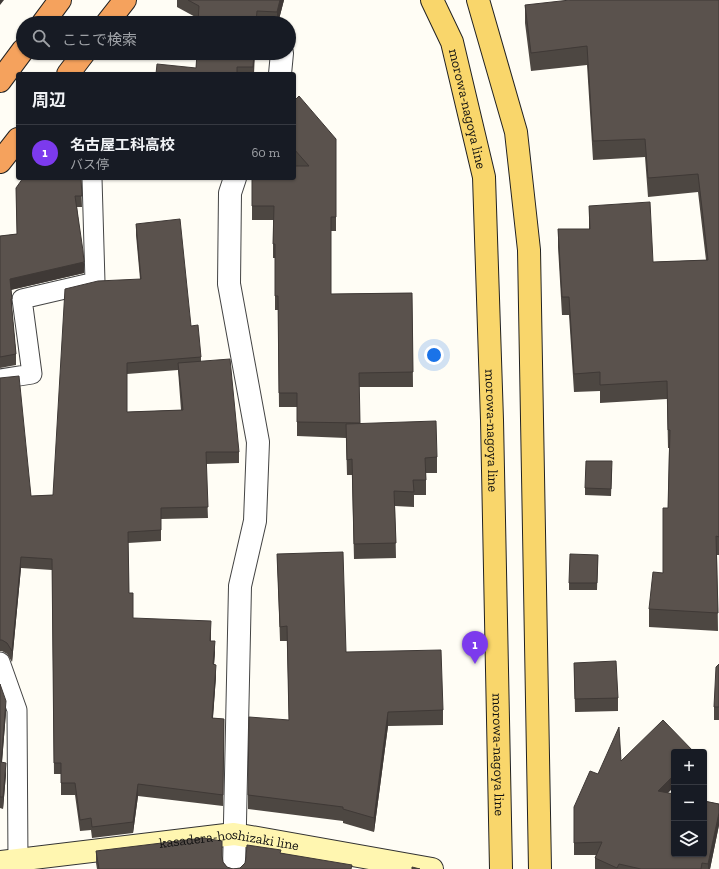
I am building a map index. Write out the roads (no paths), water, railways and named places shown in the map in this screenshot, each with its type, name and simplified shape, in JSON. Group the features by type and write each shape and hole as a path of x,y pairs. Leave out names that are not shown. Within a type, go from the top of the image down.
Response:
{"highway":[{"path":"48,16 60,0"},
{"path":"112,16 125,0"},
{"path":"0,81 16,59"},
{"path":"70,72 79,60"},
{"path":"0,162 16,142"}],"main road":[{"name":"morowa-nagoya line","path":"432,0 452,42 484,177 492,420 501,869"},
{"path":"478,0 516,132 529,250 540,869"},
{"name":"kasadera-hoshizaki line","path":"9,862 234,834 432,869"}],"street":[{"path":"280,72 281,60"},
{"path":"234,180 230,193 229,284 258,442 255,521 240,586 234,869"}],"lane":[{"path":"0,379 32,374 22,299 95,282 92,180"},
{"path":"0,662 17,710 9,862"}],"place":[{"name":"名古屋工科高校","path":"475,664"}]}
